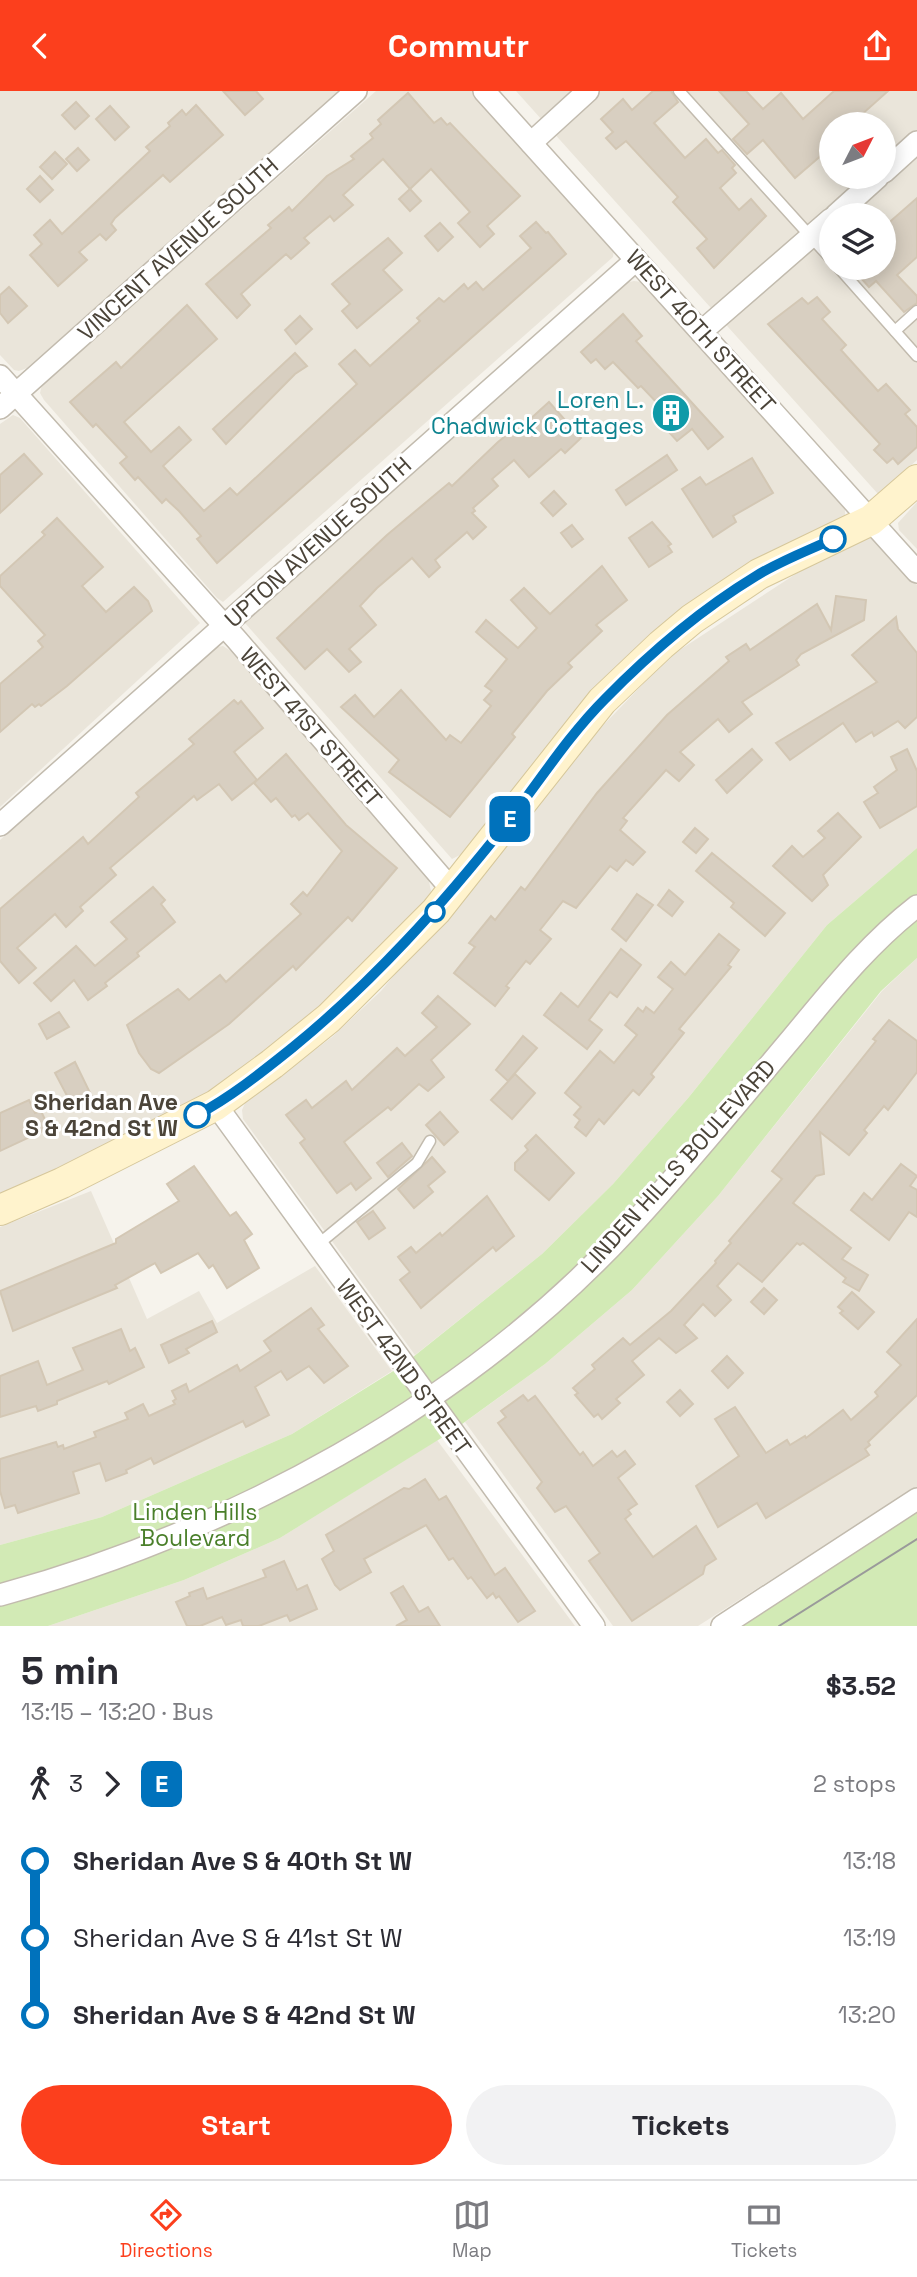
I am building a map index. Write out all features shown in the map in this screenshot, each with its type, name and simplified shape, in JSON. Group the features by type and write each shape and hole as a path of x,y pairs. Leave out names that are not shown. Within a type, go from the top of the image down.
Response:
{"street":[{"name":"VINCENT AVENUE SOUTH","path":"8,401 356,91"},
{"name":"WEST 40TH STREET","path":"484,91 917,572"},
{"path":"531,143 588,91"},
{"path":"896,161 917,142"},
{"path":"849,203 865,189"},
{"path":"701,333 819,230"},
{"name":"UPTON AVENUE SOUTH","path":"0,825 636,260"},
{"name":"WEST 41ST STREET","path":"0,376 8,401 224,627 453,891"},
{"path":"0,1210 62,1183 216,1105 329,1018 453,891 603,701 661,645 692,619 759,574 871,520 917,480"},
{"name":"LINDEN HILLS BOULEVARD","path":"0,1595 80,1574 163,1542 317,1466 428,1398 550,1304 626,1231 862,954 917,906"},
{"name":"WEST 42ND STREET","path":"216,1105 594,1626"},
{"path":"722,1626 917,1499"}],"lane":[{"path":"679,91 819,246"},
{"path":"850,280 917,356"},
{"path":"895,331 917,311"},
{"path":"316,1246 417,1163 430,1141"}],"shaded area":[{"path":"0,91 340,91 27,368 19,371 14,370 0,355"},
{"path":"376,91 472,91 614,249 613,257 223,602 44,400 40,393 42,385"},
{"path":"516,91 917,91 917,460 878,494"},
{"path":"642,282 845,505 845,515 841,522 585,705 460,855 452,859 245,623 247,616 625,283"},
{"path":"13,415 20,418 200,623 0,807 0,424"},
{"path":"917,502 917,549 899,530 898,523"},
{"path":"868,534 875,538 917,585 917,848 827,925 689,1097 613,1184 542,1254 415,1355 243,1119 242,1110 245,1103 332,1037 381,991 591,738 669,657 837,547"},
{"path":"223,646 234,653 428,877 431,891 417,913 346,986 245,1075 166,1119 0,1196 0,840 213,648"},
{"path":"917,958 917,1487 698,1626 613,1626 465,1422 545,1364 632,1290 718,1196 882,991"},
{"path":"91,1191 147,1319 199,1291 217,1323 315,1266 392,1371 292,1434 102,1517 0,1545 0,1227"},
{"path":"437,1440 575,1626 48,1626 184,1580 280,1538"}],"green space":[{"name":"Linden Hills Boulevard","path":"917,848 917,958 881,991 718,1196 632,1290 545,1364 451,1432 280,1538 184,1580 48,1626 0,1626 0,1545 102,1517 292,1434 403,1365 542,1254 613,1184 689,1097 827,925"},
{"path":"917,1499 917,1626 722,1626"}],"building":[{"path":"223,91 256,91 263,99 245,115"},
{"path":"653,91 671,91 678,102 654,123 685,158 706,139 718,153 722,150 735,165 732,168 736,173 720,188 739,210 751,199 766,216 714,268 697,248 707,239 673,202 678,197 626,141 616,149 606,138 613,132 601,119 623,99 632,110"},
{"path":"719,91 746,91 763,109 781,93 803,119 834,91 888,91 864,112 819,112 819,157 795,178 763,140 747,154 733,139 749,124"},
{"path":"408,93 434,123 441,118 447,125 450,123 520,196 487,226 494,234 480,247 458,223 470,212 431,169 410,189 383,159 343,195 353,205 334,221 330,216 304,238 309,243 291,259 286,254 241,294 250,305 237,318 206,284 271,228 268,225 289,207 292,211 327,176 354,159 351,156 373,138 370,134 381,124 378,120"},
{"path":"76,102 89,116 75,129 62,115"},
{"path":"196,105 223,135 170,182 163,175 115,218 111,224 116,230 106,240 100,234 79,252 87,260 58,286 30,255 42,244 34,235 50,220 62,234 150,151 146,147 170,126 168,123 182,110 186,115"},
{"path":"110,106 129,127 115,140 96,119"},
{"path":"78,148 89,160 77,171 66,159"},
{"path":"55,152 67,164 52,179 40,167"},
{"path":"40,176 53,190 40,202 27,189"},
{"path":"410,189 421,201 410,211 399,199"},
{"path":"917,198 917,257 897,275 917,296 917,303 904,312 876,281 869,287 863,280 896,280 896,216"},
{"path":"536,222 566,254 217,563 197,539 201,536 179,511 166,499 162,503 138,477 135,480 120,463 127,457 96,424 93,427 70,402 116,362 121,368 187,305 217,339 124,422 151,452 179,427 191,440 163,466 204,511 230,488 237,495 357,384 339,364 355,350 370,366 420,321 417,318 439,298 444,302 464,284 468,289 476,282 483,290 531,248 520,236"},
{"path":"440,223 453,237 438,251 425,236"},
{"path":"388,238 402,253 383,270 402,290 357,328 342,311 350,304 332,284"},
{"path":"9,287 27,306 8,323 0,313 0,295"},
{"path":"817,297 830,312 822,319 846,345 841,350 878,391 886,384 910,410 905,414 917,427 917,447 898,464 893,458 887,463 874,450 880,444 768,324 802,298 808,304"},
{"path":"623,314 642,336 636,341 723,437 708,449 692,429 677,441 658,420 663,416 659,411 662,408 641,386 638,388 613,362 605,369 596,359 591,363 581,352"},
{"path":"300,316 312,329 296,344 285,330"},
{"path":"295,353 307,366 295,374 226,444 213,429"},
{"path":"549,402 581,438 565,453 561,449 529,477 514,460 492,479 498,486 473,508 475,511 472,513 486,527 473,539 467,532 435,560 440,567 429,577 412,558 377,588 360,606 376,625 349,649 361,662 349,672 327,649 305,669 277,638 387,535 449,483 452,486 498,442 514,429 516,432"},
{"path":"24,454 42,474 0,513 0,475"},
{"path":"667,455 677,470 626,505 616,490"},
{"path":"752,458 773,493 733,516 736,522 713,537 682,489 700,477 706,485"},
{"path":"554,491 566,504 553,516 541,503"},
{"path":"57,518 103,567 82,586 106,612 134,587 148,601 152,611 67,686 41,706 39,704 35,707 32,704 0,732 0,684 43,647 38,641 45,635 0,586 0,576 45,535 42,532"},
{"path":"652,522 671,544 668,546 672,552 649,567 629,538"},
{"path":"572,525 583,539 572,547 561,533"},
{"path":"602,566 627,600 596,625 602,631 568,663 572,667 547,691 512,734 515,737 450,817 389,772 399,760 341,707 355,695 374,717 401,690 446,740 450,735 461,743 491,706 484,700 492,691 485,686 507,659 476,632 486,620 518,648 537,628 511,600 524,588 550,614"},
{"path":"836,596 866,600 864,620 801,654 796,660 799,665 742,702 752,714 729,732 718,719 680,752 694,765 679,781 666,770 623,818 627,821 620,830 645,852 633,865 626,860 617,871 610,866 576,908 563,901 540,930 551,939 530,964 526,961 506,986 509,988 495,1006 454,973 475,947 469,943 491,916 495,920 521,887 525,890 597,793 667,715 729,661 726,657 746,644 750,650 817,604 831,630"},
{"path":"896,617 898,629 917,653 917,717 905,728 898,721 874,736 872,732 856,742 843,723 790,760 776,743 877,682 852,655"},
{"path":"234,700 238,704 241,701 263,728 234,752 257,780 232,800 219,784 197,800 194,796 110,868 116,875 80,907 83,911 66,927 55,914 17,948 36,968 19,983 0,961 0,909 83,837 88,844 139,797 136,793 194,744 189,739"},
{"path":"752,749 762,760 727,793 716,780"},
{"path":"907,749 917,771 917,806 880,828 864,802 878,793 874,787 897,770 891,757"},
{"path":"286,754 346,825 397,868 352,921 348,917 296,970 293,966 229,1024 159,1073 151,1069 139,1053 127,1025 178,989 189,1000 220,975 226,982 301,914 291,904 303,892 307,896 342,851 308,813 299,820 295,815 292,817 276,798 271,802 254,783"},
{"path":"838,813 861,837 823,875 828,885 812,901 773,866 792,846 803,857 825,838 818,831"},
{"path":"695,828 708,839 696,853 683,842"},
{"path":"712,853 785,913 765,936 731,907 734,903 696,871"},
{"path":"153,887 165,900 161,904 175,922 137,953 139,956 88,1000 74,980 51,1001 34,983 76,946 95,966 127,939 111,922"},
{"path":"669,890 683,902 672,916 658,905"},
{"path":"637,894 653,905 626,941 612,929"},
{"path":"719,934 739,950 728,965 731,967 679,1029 684,1033 651,1074 654,1077 639,1095 633,1090 604,1124 599,1119 586,1136 575,1127 580,1120 574,1115 581,1107 565,1093 600,1051 614,1063 637,1035 625,1025 638,1008 643,1012 646,1007 654,1013 673,989 658,977 671,962 685,975"},
{"path":"621,949 641,965 617,997 610,992 589,1020 602,1030 587,1049 544,1015 561,993 578,1007"},
{"path":"438,996 470,1024 431,1060 444,1077 428,1091 419,1084 391,1110 388,1107 344,1142 371,1178 356,1190 351,1183 337,1193 300,1143 305,1139 286,1115 306,1100 312,1108 346,1081 352,1090 397,1048 405,1056 437,1027 422,1013"},
{"path":"59,1012 69,1027 47,1039 39,1024"},
{"path":"889,1020 917,1041 917,1072 888,1110 884,1106 864,1130 867,1133 849,1155 820,1132 824,1174 816,1176 793,1203 851,1248 842,1259 868,1275 859,1291 843,1282 846,1278 803,1243 797,1243 762,1282 738,1263 717,1286 731,1300 715,1316 703,1304 684,1325 697,1338 676,1353 659,1338 632,1361 644,1375 616,1399 620,1403 602,1419 598,1414 594,1417 575,1395 578,1393 573,1388 595,1369 592,1365 623,1338 630,1345 671,1311 716,1263 731,1243 729,1241 782,1179 772,1171 876,1041 873,1039"},
{"path":"523,1036 537,1048 508,1081 496,1070"},
{"path":"75,1062 94,1101 75,1111 55,1073"},
{"path":"515,1074 535,1093 512,1119 491,1100"},
{"path":"29,1100 35,1113 41,1111 49,1128 0,1151 0,1113"},
{"path":"440,1112 458,1132 444,1145 426,1125"},
{"path":"536,1135 574,1173 549,1200 515,1170 515,1163 528,1150 525,1146"},
{"path":"402,1143 412,1156 388,1177 377,1163"},
{"path":"432,1157 445,1172 428,1186 433,1192 414,1208 398,1189"},
{"path":"901,1164 917,1176 910,1186 917,1190 917,1217 909,1212 889,1240 851,1210 864,1193 872,1200"},
{"path":"194,1166 230,1216 236,1212 252,1234 244,1240 259,1268 227,1288 213,1265 209,1268 198,1253 161,1273 155,1263 115,1285 117,1288 13,1331 0,1291 116,1243 116,1239 179,1201 167,1184"},
{"path":"487,1196 514,1236 496,1251 493,1247 421,1308 400,1280 410,1272 398,1257 411,1247 416,1253 440,1233 442,1236"},
{"path":"373,1211 385,1228 369,1239 357,1222"},
{"path":"764,1288 777,1300 764,1314 751,1302"},
{"path":"852,1292 874,1312 858,1329 840,1313 843,1311 838,1307"},
{"path":"311,1308 324,1325 318,1329 348,1366 324,1383 309,1366 287,1380 281,1371 255,1387 269,1415 246,1427 243,1421 154,1464 151,1458 126,1470 127,1473 106,1481 100,1463 73,1472 79,1493 18,1513 15,1505 5,1508 0,1491 0,1459 56,1442 58,1447 63,1445 64,1449 96,1437 94,1432 128,1419 125,1413 143,1404 149,1416 175,1404 172,1391 186,1384 189,1392 237,1365 240,1371 271,1351 264,1341"},
{"path":"917,1319 917,1395 868,1442 870,1445 865,1449 869,1455 766,1518 757,1503 718,1527 696,1486 739,1456 715,1419 735,1407 766,1453 787,1440 790,1445 805,1436 806,1438 843,1410 851,1420 878,1396 875,1392 901,1365 887,1352"},
{"path":"212,1321 217,1332 186,1349 189,1353 169,1363 161,1345"},
{"path":"121,1329 130,1351 135,1348 144,1367 109,1384 107,1381 38,1411 36,1406 0,1417 0,1376 38,1361 47,1385 83,1370 73,1348"},
{"path":"727,1356 743,1373 728,1388 712,1371"},
{"path":"680,1390 693,1404 680,1416 667,1402"},
{"path":"523,1395 528,1401 535,1396 580,1455 583,1452 593,1466 612,1451 617,1457 625,1451 635,1464 618,1478 637,1504 628,1510 631,1514 625,1519 653,1557 696,1526 716,1559 705,1566 703,1574 632,1621 589,1561 600,1553 566,1506 555,1512 537,1488 542,1482 498,1423 506,1417 501,1411"},
{"path":"425,1479 439,1500 446,1496 495,1575 505,1568 535,1611 518,1622 499,1596 496,1598 493,1593 487,1598 471,1577 468,1579 453,1558 449,1560 426,1525 364,1559 371,1572 340,1590 335,1585 322,1559 334,1551 326,1535 404,1488 409,1489"},
{"path":"284,1561 297,1590 307,1585 317,1609 290,1621 287,1615 259,1626 243,1626 241,1620 226,1625 222,1617 200,1626 187,1626 176,1602 190,1596 189,1593 203,1588 207,1599 266,1577 263,1570"},
{"path":"403,1586 419,1612 428,1607 440,1626 396,1626 407,1620 391,1593"}],"tram line":[{"path":"779,1626 917,1539"}],"bus line":[{"name":"E","path":"197,1115 216,1105 272,1064 329,1018 419,929 453,891 603,701 661,645 692,619 759,574 833,539"}],"place":[{"name":"Loren L. Chadwick Cottages","path":"671,413"},
{"name":"Sheridan Ave S & 42nd St W","path":"197,1115"}]}
